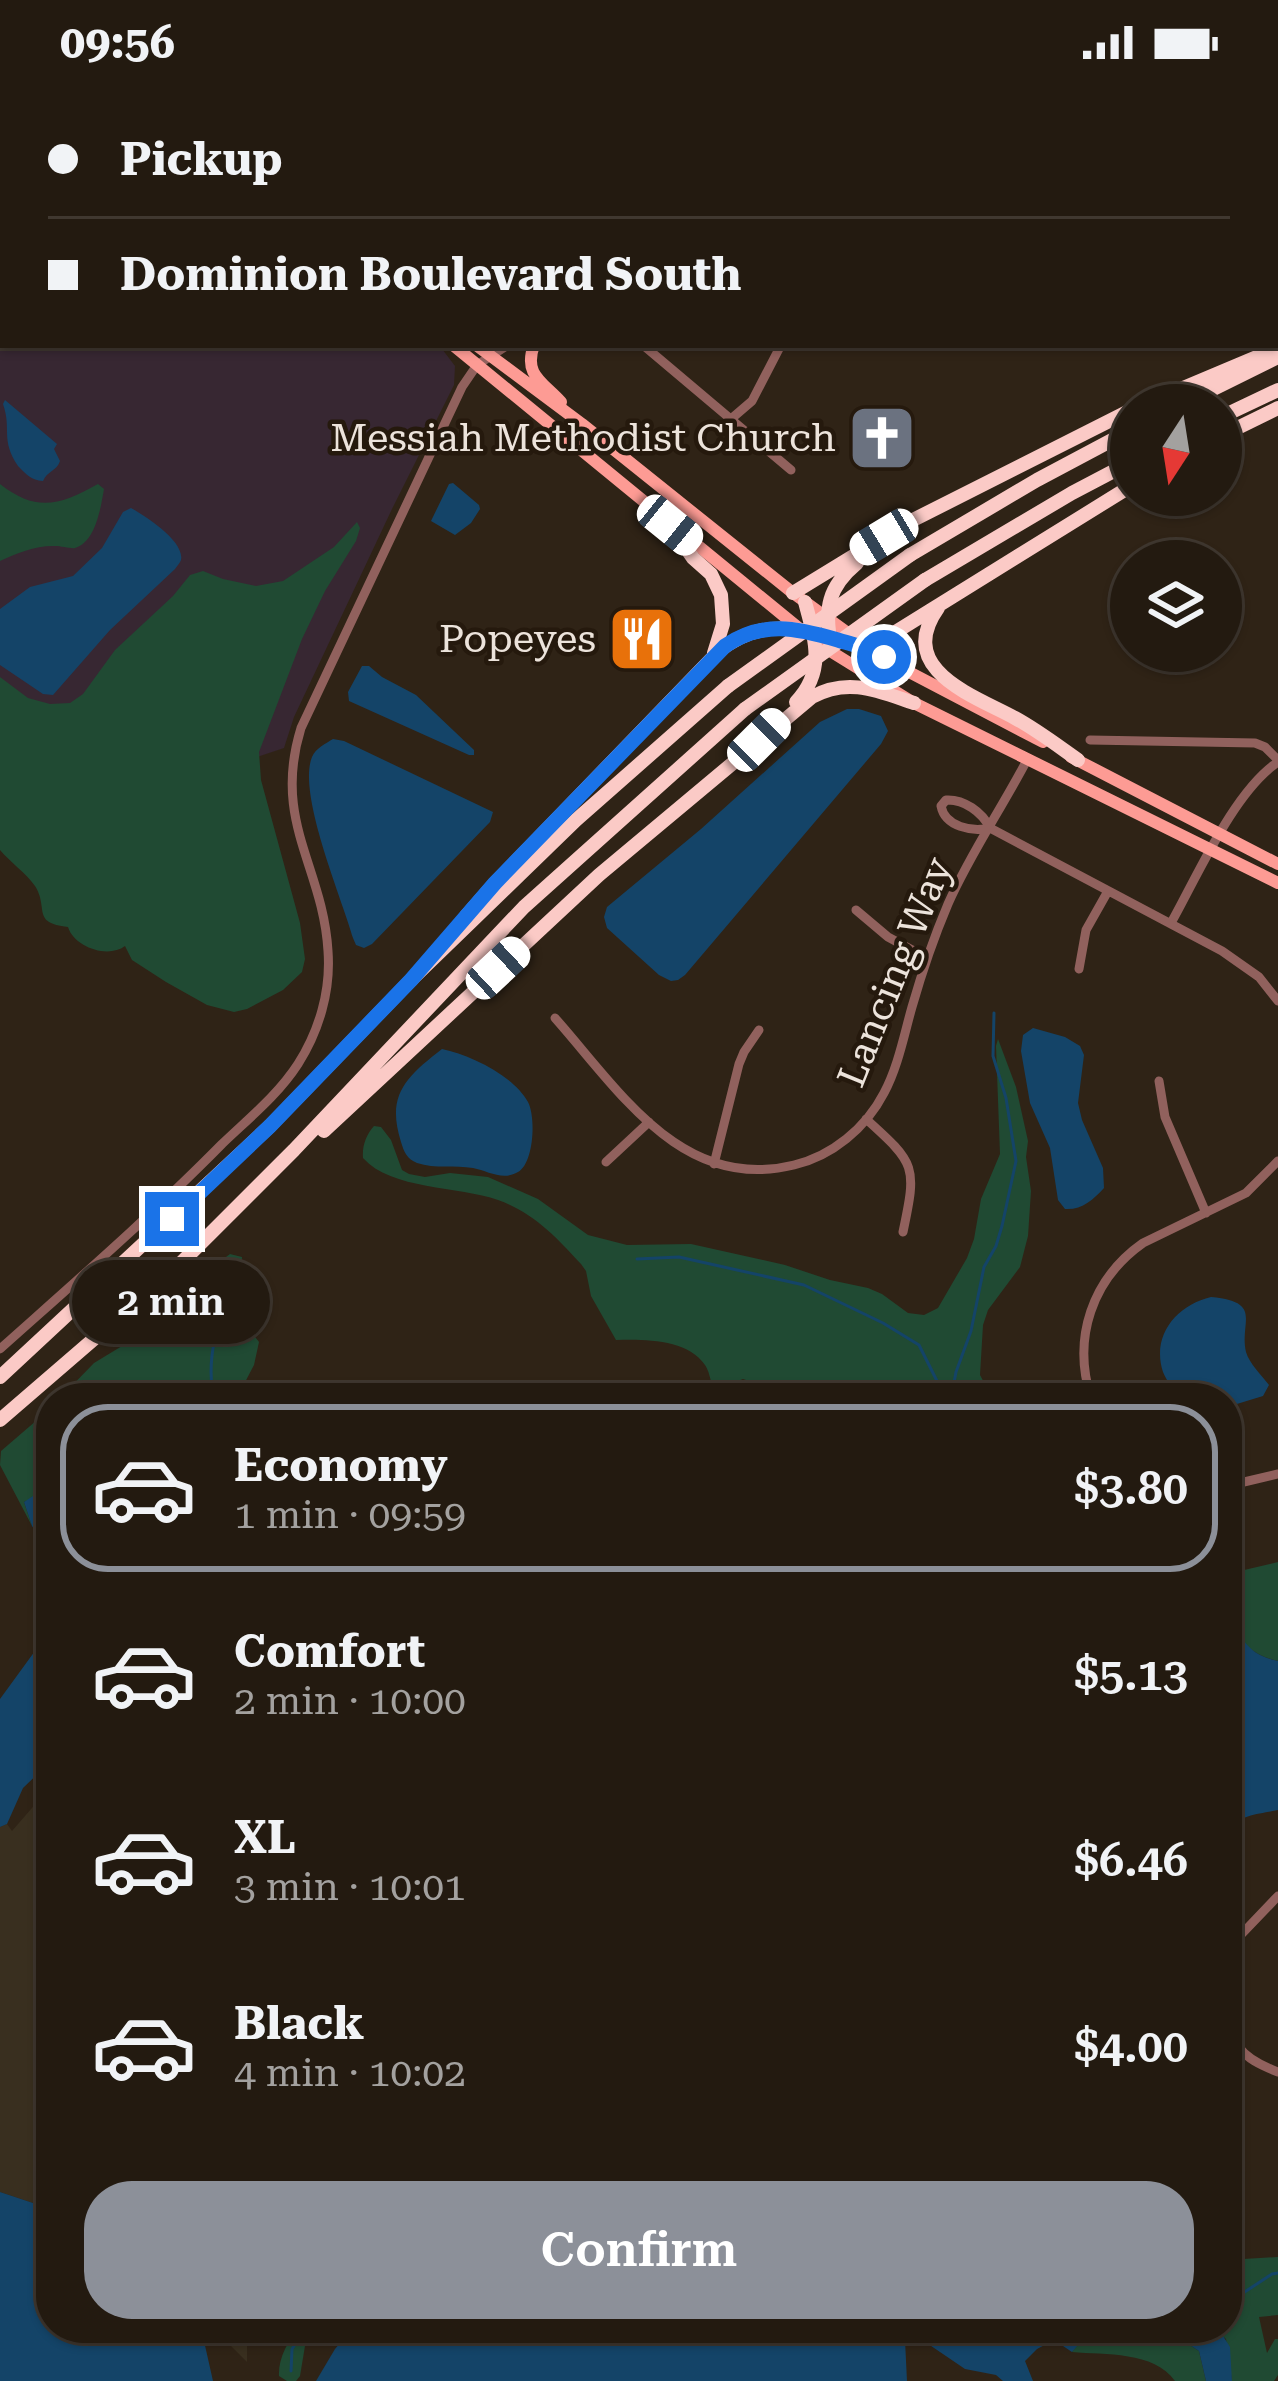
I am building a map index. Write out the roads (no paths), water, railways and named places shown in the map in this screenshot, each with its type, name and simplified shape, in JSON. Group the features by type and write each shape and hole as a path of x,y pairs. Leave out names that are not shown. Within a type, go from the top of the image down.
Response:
{"highway":[{"path":"1193,384 1278,348"},
{"path":"1223,384 1278,357"},
{"path":"1242,407 1278,390"},
{"path":"1242,426 1278,408"},
{"path":"820,634 799,597 909,522 1110,421"},
{"path":"0,1377 270,1126 411,980 588,809 728,686 910,555 1110,441"},
{"path":"297,1152 524,908 746,709 926,580 1110,473"},
{"path":"759,740 807,690 836,585 851,567 973,490"},
{"path":"411,980 495,883 725,646 762,629 856,638 894,633 1110,499"},
{"path":"670,525 711,574 721,595 721,634 704,668"},
{"path":"946,601 927,632 928,655 937,673 1078,760"},
{"path":"784,617 872,650"},
{"path":"43,1383 175,1268 598,875 812,698 838,686 865,687 914,703"},
{"path":"0,1420 36,1389"}],"main road":[{"path":"457,348 784,617"},
{"path":"480,348 799,597"},
{"path":"533,348 531,370 582,424"},
{"path":"820,634 914,703 1278,883"},
{"path":"856,638 1278,864"}],"street":[{"path":"0,1349 262,1106 292,1072 312,1038 326,997 329,955 324,918 294,822 291,778 296,744 462,387 477,365 503,348"},
{"path":"648,348 791,470"},
{"path":"731,419 752,401 779,348"},
{"path":"1090,740 1255,743 1278,762 1251,786 1171,923"},
{"name":"Lancing Way","path":"555,1018 649,1122 680,1148 714,1164 760,1171 804,1163 834,1148 866,1119 889,1082 950,901 1027,760"},
{"path":"990,828 984,815 957,801 946,800 941,806 946,818 970,831 990,828 1171,923 1249,968 1278,1000"},
{"path":"1079,969 1086,930 1108,891"},
{"path":"856,910 888,937 927,958"},
{"path":"714,1164 744,1052 759,1030"},
{"path":"1160,1081 1165,1117 1206,1214"},
{"path":"866,1119 908,1163 912,1185 902,1232"},
{"path":"606,1162 649,1122"},
{"path":"1087,1383 1083,1336 1105,1280 1143,1243 1274,1175 1278,1161"},
{"path":"1242,1482 1278,1474"},
{"path":"1242,1934 1278,1897"},
{"path":"1242,2051 1278,2072"}],"water":[{"path":"5,400 57,444 54,449 60,461 43,481 27,474 13,457"},
{"path":"453,483 480,509 455,535 431,521"},
{"path":"131,508 171,537 181,561 110,630 53,695 43,694 0,665 0,609 30,587 73,576 102,548 123,512"},
{"path":"362,666 416,695 474,755 349,701 348,692"},
{"path":"847,709 881,716 888,731 881,744 685,975 671,981 659,975 607,928 607,907 820,722"},
{"path":"333,739 493,812 490,822 364,948 353,938 311,795 312,757"},
{"path":"1033,1028 1065,1037 1080,1046 1084,1055 1078,1103 1103,1168 1104,1188 1077,1208 1065,1209 1058,1200 1050,1148 1030,1103 1021,1051 1023,1035"},
{"path":"442,1049 490,1068 528,1102 532,1139 518,1172 501,1175 424,1165 406,1155 397,1126 398,1099 409,1078"},
{"path":"1211,1297 1244,1309 1246,1352 1269,1385 1263,1396 1242,1402 1242,1383 1169,1383 1160,1358 1164,1334 1178,1314"},
{"path":"33,1496 36,1500 36,1532 32,1526 24,1502"},
{"path":"1242,1638 1252,1650 1278,1661 1278,1810 1244,1818"},
{"path":"36,1650 36,1775 23,1788 7,1824 0,1827 0,1699"},
{"path":"0,2192 36,2204 36,2343 204,2343 213,2381 0,2381"},
{"path":"340,2343 905,2343 907,2381 316,2381"},
{"path":"927,2343 1048,2343 1025,2361 1033,2381 1003,2381 996,2375 965,2369"},
{"path":"1058,2343 1082,2343 1072,2352"},
{"path":"1187,2343 1227,2343 1232,2381 1206,2381 1199,2351"}],"waterway":[{"path":"954,1383 984,1267 1002,1226 1016,1161 1006,1098 993,1056 994,1013"},
{"path":"637,1259 679,1257 804,1285 919,1345 938,1383"},
{"path":"212,1383 212,1355 225,1314"},
{"path":"1242,2294 1278,2273"},
{"path":"291,2371 296,2343"}],"place":[{"name":"Messiah Methodist Church","path":"882,438"},
{"name":"Popeyes","path":"642,639"}]}
